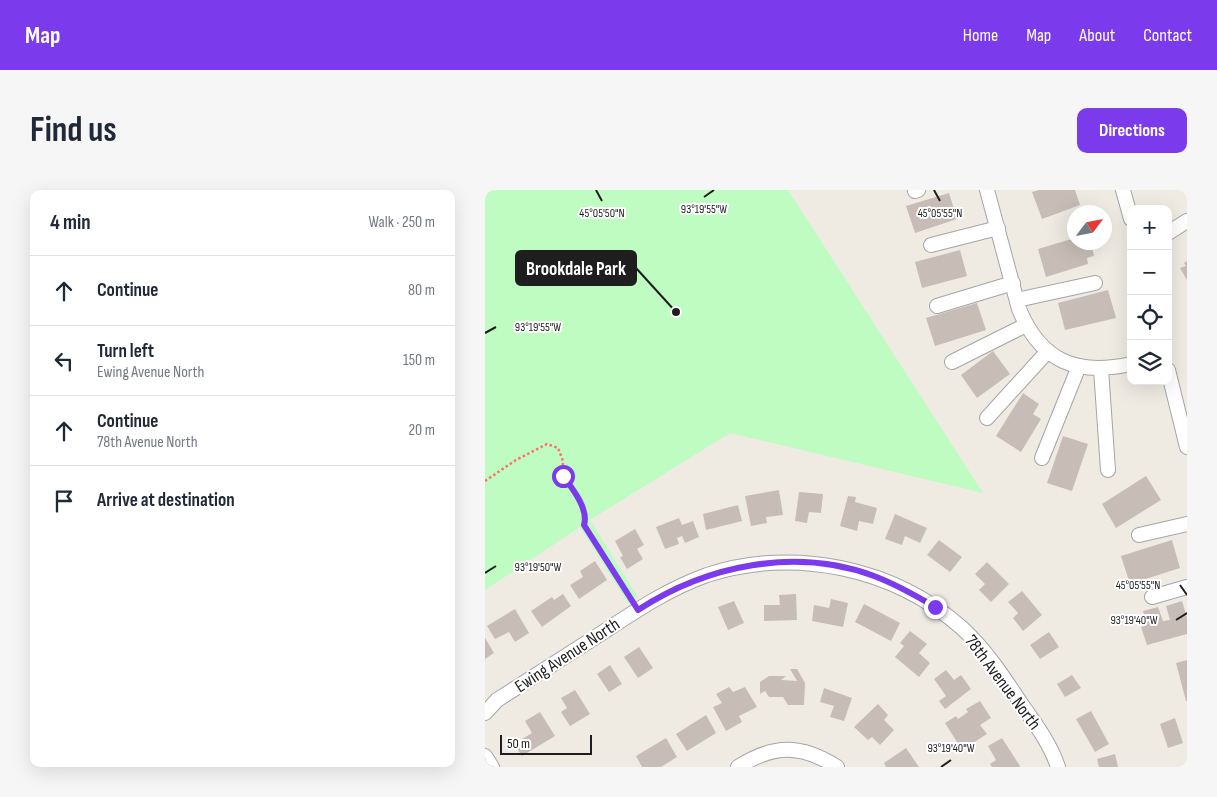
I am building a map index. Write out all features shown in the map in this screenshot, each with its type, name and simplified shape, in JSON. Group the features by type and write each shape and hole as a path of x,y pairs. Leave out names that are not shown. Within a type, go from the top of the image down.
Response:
{"street":[{"path":"987,190 1017,300 1026,325 1039,343 1071,365 1101,369 1127,365"},
{"path":"1123,190 1127,205"},
{"path":"1172,230 1187,221"},
{"path":"931,245 998,228"},
{"path":"937,306 1013,283"},
{"path":"1017,300 1095,284"},
{"path":"952,362 1026,325"},
{"path":"987,418 1048,351"},
{"path":"1042,458 1079,366"},
{"path":"1101,369 1108,470"},
{"path":"1172,385 1187,447"},
{"path":"1139,535 1187,524"},
{"name":"Ewing Avenue North","path":"485,714 497,700 638,610 676,588 707,575 739,567 772,562 806,562 839,566 873,576 910,592"},
{"path":"1151,596 1187,587"},
{"name":"78th Avenue North","path":"910,592 935,607 962,628 986,654 1042,736 1057,767"},
{"path":"738,767 765,752 784,750 804,751 822,758 837,767"},
{"path":"485,756 492,767"}],"path":[{"path":"485,481 516,460 547,444 558,448 563,461 563,476 582,506 586,519 584,525 638,610"}],"green space":[{"path":"485,190 788,190 983,493 730,433 590,520 638,597 628,603 580,527 485,590"}],"building":[{"path":"1039,190 1075,190 1080,205 1067,205 1067,210 1042,219 1032,192"},
{"path":"949,193 957,219 915,233 906,206"},
{"path":"1067,240 1067,250 1093,250 1094,256 1087,258 1088,264 1046,277 1038,249"},
{"path":"960,250 967,276 922,288 915,262"},
{"path":"1187,261 1187,280 1180,268 1186,266 1184,263"},
{"path":"1108,290 1116,318 1065,330 1058,303"},
{"path":"977,303 986,330 935,346 926,318"},
{"path":"993,351 1010,374 977,398 961,375"},
{"path":"1023,393 1039,404 1033,414 1041,419 1021,452 996,436"},
{"path":"1063,436 1088,444 1072,491 1047,483"},
{"path":"1146,476 1161,500 1116,528 1102,504"},
{"path":"779,490 783,515 766,517 767,523 751,526 745,496"},
{"path":"799,492 823,494 821,513 809,512 807,523 795,521"},
{"path":"848,496 856,497 855,502 877,508 873,524 859,521 857,531 840,526"},
{"path":"738,505 742,521 706,530 703,514"},
{"path":"895,514 927,528 920,543 905,536 902,545 885,539"},
{"path":"679,518 682,525 693,521 699,537 685,543 682,536 677,538 679,544 665,549 656,527"},
{"path":"635,529 644,545 637,549 643,559 627,569 620,557 623,556 615,541"},
{"path":"939,540 962,557 950,572 927,555"},
{"path":"1172,540 1180,568 1130,584 1121,556"},
{"path":"595,561 607,580 579,599 570,585 583,577 580,571"},
{"path":"987,562 1009,584 991,602 979,590 985,584 975,574"},
{"path":"1022,591 1042,615 1023,631 1013,618 1018,613 1008,602"},
{"path":"563,594 571,606 542,627 531,611 552,597 554,600"},
{"path":"796,594 797,620 764,621 764,605 780,605 779,595"},
{"path":"831,599 848,603 843,627 812,621 814,605 829,608"},
{"path":"734,601 744,623 728,630 718,607"},
{"path":"1182,601 1187,618 1187,634 1147,645 1141,627 1147,625 1143,611 1158,607 1163,621 1170,620 1166,606"},
{"path":"864,604 900,623 891,641 855,622"},
{"path":"515,609 529,633 515,642 509,632 495,639 487,626"},
{"path":"910,631 927,644 919,653 930,663 919,677 895,657 904,646 900,643"},
{"path":"1049,632 1059,647 1040,659 1030,645"},
{"path":"485,638 494,653 485,659"},
{"path":"639,647 653,668 638,678 624,657"},
{"path":"1187,660 1187,701 1186,701 1176,663"},
{"path":"610,665 622,684 609,692 597,674"},
{"path":"790,669 797,669 805,683 804,705 788,705 783,697 769,697 765,691 760,694 760,682 769,676 786,676 781,680 797,681"},
{"path":"946,670 954,680 961,675 971,689 945,709 939,701 946,696 934,679"},
{"path":"1072,675 1081,688 1065,697 1057,684"},
{"path":"729,687 733,692 745,687 757,707 739,716 742,722 726,731 713,707 722,703 716,694"},
{"path":"824,688 852,698 844,721 830,717 834,706 820,702"},
{"path":"575,690 590,714 570,726 561,712 567,708 561,698"},
{"path":"980,701 991,718 980,725 987,734 962,750 945,723 956,716 958,719 968,712 966,709"},
{"path":"878,704 888,715 884,720 894,730 880,745 872,737 868,740 854,727"},
{"path":"1091,711 1109,744 1095,752 1076,719"},
{"path":"540,712 555,736 522,756 514,744 532,733 525,721"},
{"path":"706,715 716,733 687,751 676,734"},
{"path":"1175,718 1183,743 1168,748 1160,724"},
{"path":"666,738 677,757 661,767 642,767 636,756"},
{"path":"1002,738 1019,767 992,767 990,764 996,760 988,746"},
{"path":"906,748 919,767 886,767 884,763"},
{"path":"1115,754 1118,767 1099,767 1097,759"}],"place":[{"name":"Brookdale Park","path":"676,312"}],"route":[{"path":"563,476 582,506 586,519 584,525 638,610 676,588 707,575 739,567 772,562 806,562 839,566 873,576 904,589 935,607"}]}
